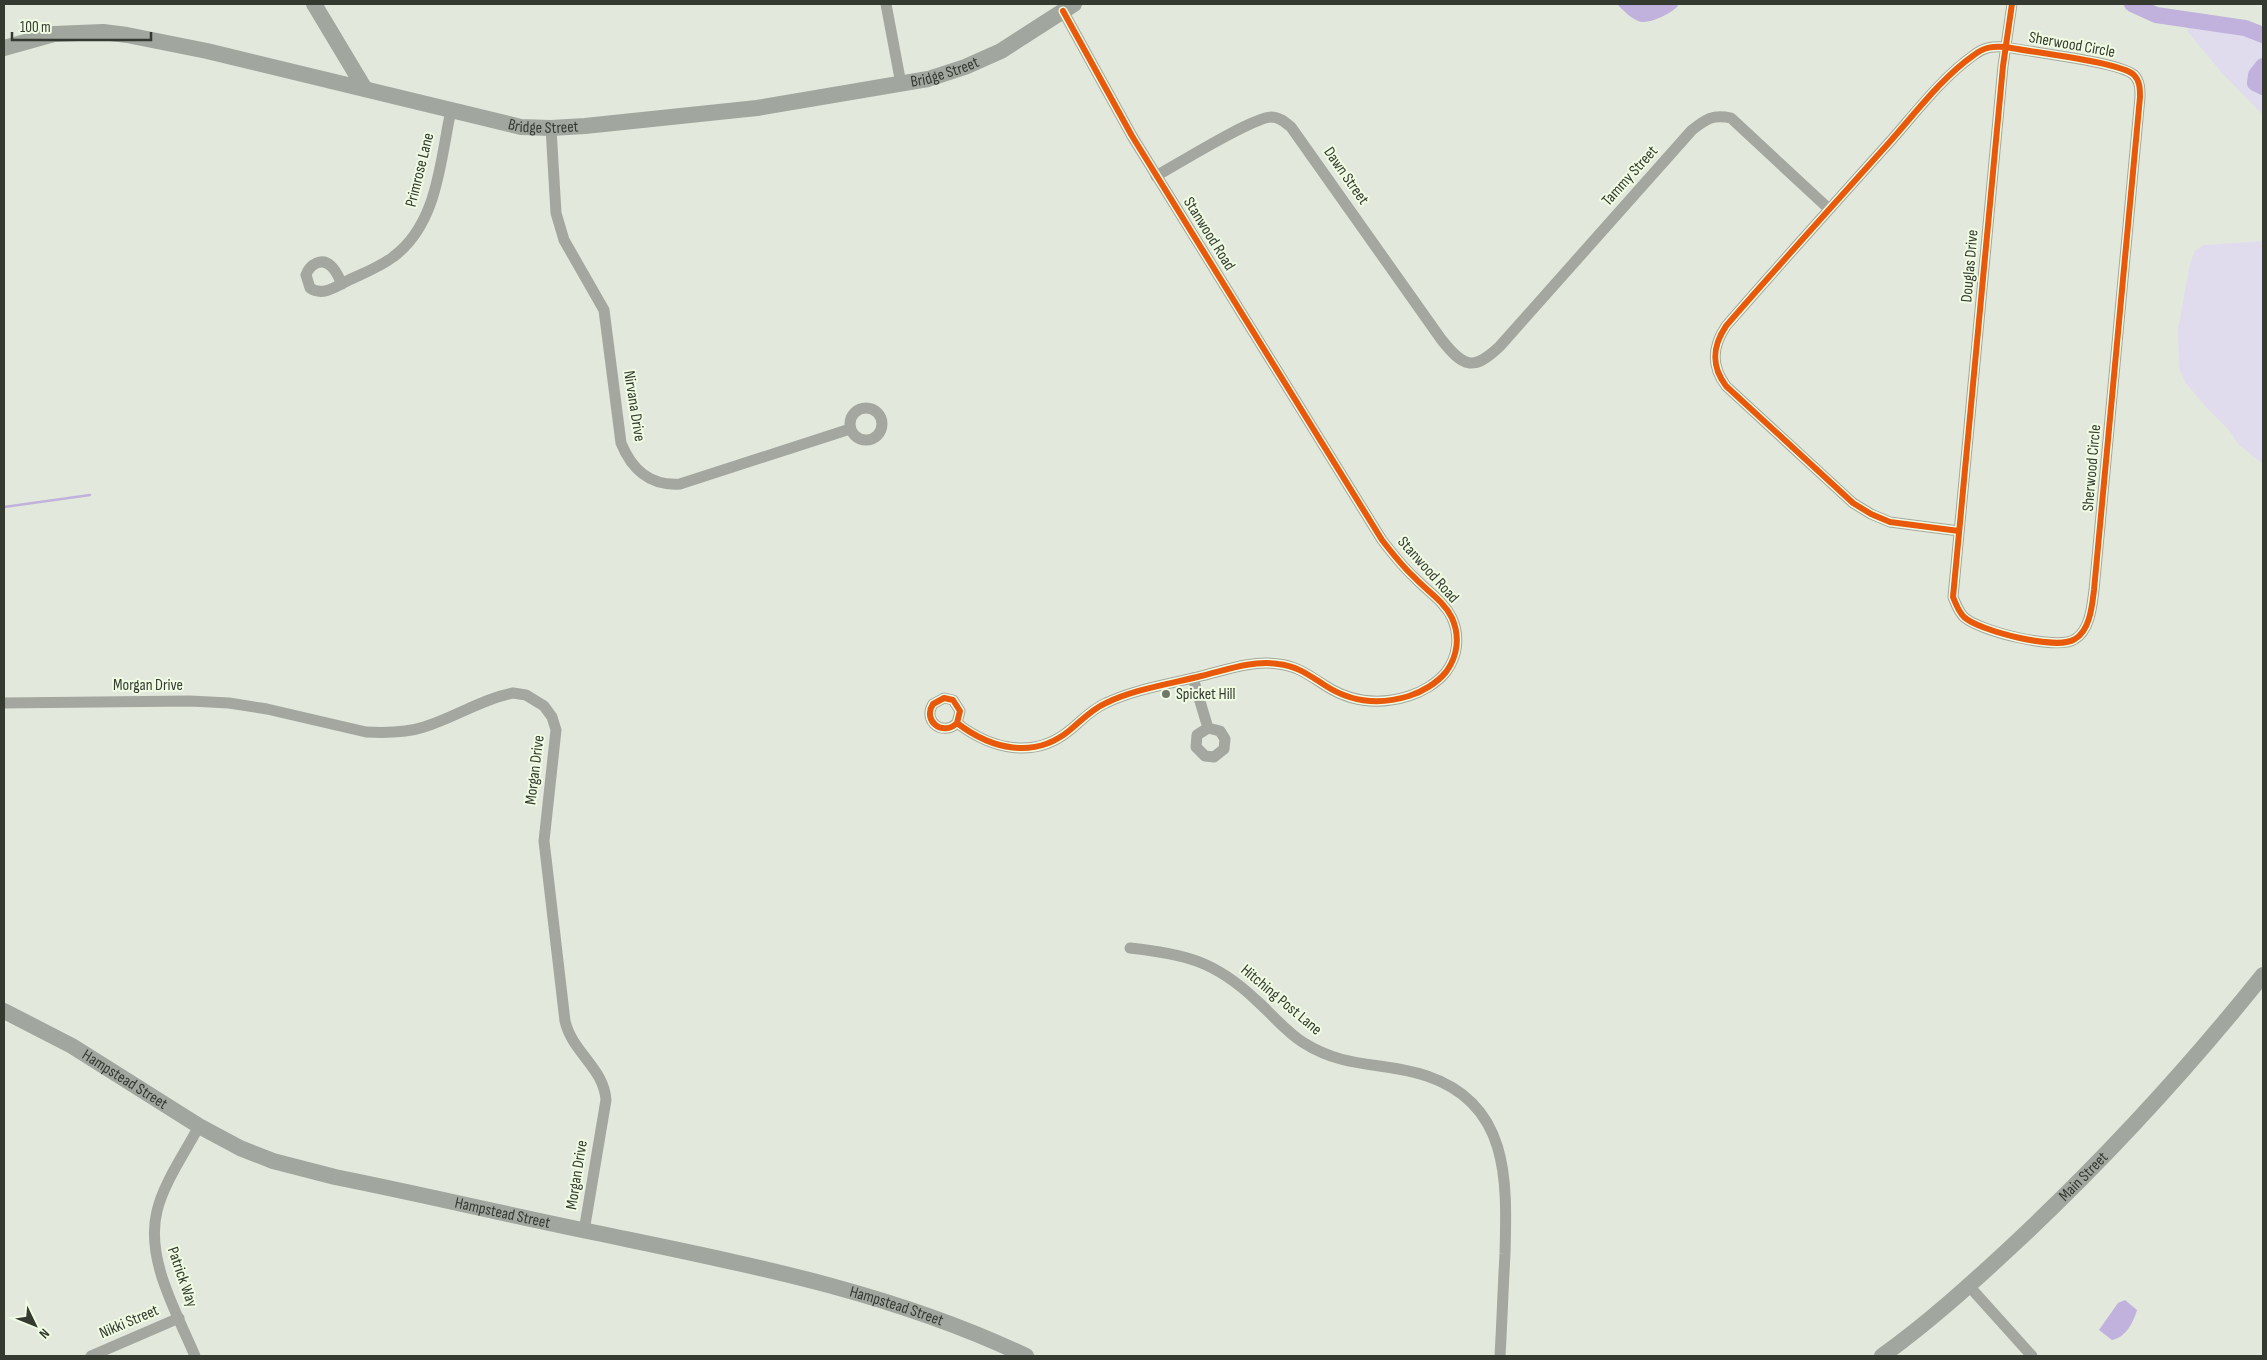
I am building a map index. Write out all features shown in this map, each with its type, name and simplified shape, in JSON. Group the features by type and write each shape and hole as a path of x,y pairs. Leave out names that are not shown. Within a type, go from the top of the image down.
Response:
{"main road":[{"path":"314,4 365,89"},
{"name":"Bridge Street","path":"4,48 54,34 103,32 127,35 206,51 521,127 551,128 619,123 757,108 901,84 948,73 982,60 1018,41 1068,8"},
{"name":"Main Street","path":"1882,1356 1969,1286 2070,1190 2154,1103 2263,975"},
{"name":"Hampstead Street","path":"4,1011 100,1062 200,1126 240,1148 300,1168 771,1270 861,1293 922,1314 1026,1356"}],"street":[{"path":"886,4 901,84"},
{"name":"Douglas Drive","path":"1959,531 2006,47 2012,4"},
{"name":"Stanwood Road","path":"957,723 994,745 1027,749 1056,739 1087,714 1112,700 1248,665 1280,664 1300,669 1325,686 1348,697 1368,701 1386,701 1414,694 1436,682 1452,662 1457,640 1452,617 1444,606 1413,577 1382,540 1156,176 1099,80 1068,8"},
{"name":"Sherwood Circle","path":"1995,46 2006,47 2116,66 2135,76 2140,86 2094,590 2090,611 2083,631 2075,639 2065,643 2054,643 1995,631 1964,617 1956,607 1953,597 1959,531 1890,522 1858,506 1726,386 1716,367 1714,356 1716,345 1726,326 1829,209 1964,62 1985,48 1995,46"},
{"name":"Primrose Lane","path":"342,284 385,263 402,250 415,235 426,217 433,197 451,110"},
{"name":"Tammy Street","path":"1467,363 1473,364 1483,361 1500,346 1692,130 1710,118 1719,115 1731,118 1829,209"},
{"name":"Dawn Street","path":"1156,176 1252,123 1272,117 1283,120 1292,127 1441,339 1454,356 1467,363"},
{"name":"Nirvana Drive","path":"551,128 554,196 560,229 604,310 621,444 631,464 656,483 667,485 680,484 850,429"},
{"path":"1193,678 1208,728"},
{"name":"Morgan Drive","path":"4,703 190,701 229,703 267,709 366,732 379,733 425,727 512,693 526,695 544,706 552,717 557,737 544,841 565,1021 573,1042 596,1070 605,1091 606,1100 584,1231"},
{"name":"Hitching Post Lane","path":"1130,948 1172,953 1204,963 1232,979 1304,1043 1342,1061 1416,1072 1437,1079 1456,1090 1476,1108 1486,1120 1496,1139 1504,1170 1506,1214 1500,1356"},
{"name":"Patrick Way","path":"195,1356 157,1260 153,1239 157,1211 164,1192 200,1126"},
{"path":"1969,1286 2032,1356"},
{"name":"Nikki Street","path":"91,1356 179,1318"}],"shaded area":[{"path":"1617,4 1677,4 1678,6 1662,17 1642,22 1625,12"},
{"path":"2222,19 2236,24 2263,27 2263,115 2222,73 2188,32 2187,26 2195,21"},
{"path":"2263,241 2263,464 2238,444 2229,430 2185,382 2179,368 2178,329 2190,263 2195,251 2203,245"},
{"path":"2125,1300 2137,1310 2125,1333 2112,1340 2099,1330 2118,1303"}],"waterway":[{"path":"2132,4 2156,15 2245,28 2263,35"},
{"path":"2263,66 2256,75 2255,83 2263,87"},
{"path":"4,507 90,495"}],"cycle path":[{"path":"1959,531 1890,522 1871,514 1853,503 1726,386 1718,371 1715,356 1718,341 1726,326 1928,97 1962,64 1978,52 1989,48 1997,47 2001,47 2006,47 2094,62 2126,70 2134,75 2139,82 2140,97 2094,590 2087,624 2080,635 2066,642 2053,643 2019,638 2001,633 1985,628 1964,617 1953,597 2003,66 2012,4"},
{"path":"957,723 960,711 953,700 944,698 933,704 930,716 932,721 940,728 951,727 957,723 970,732 998,745 1027,748 1042,745 1056,739 1096,708 1117,698 1153,687 1259,663 1292,667 1345,696 1356,699 1377,701 1398,699 1429,687 1438,680 1450,666 1455,653 1457,639 1455,625 1449,612 1405,568 1382,540 1132,136 1063,11"}],"place":[{"name":"Spicket Hill","path":"1166,694"}]}
